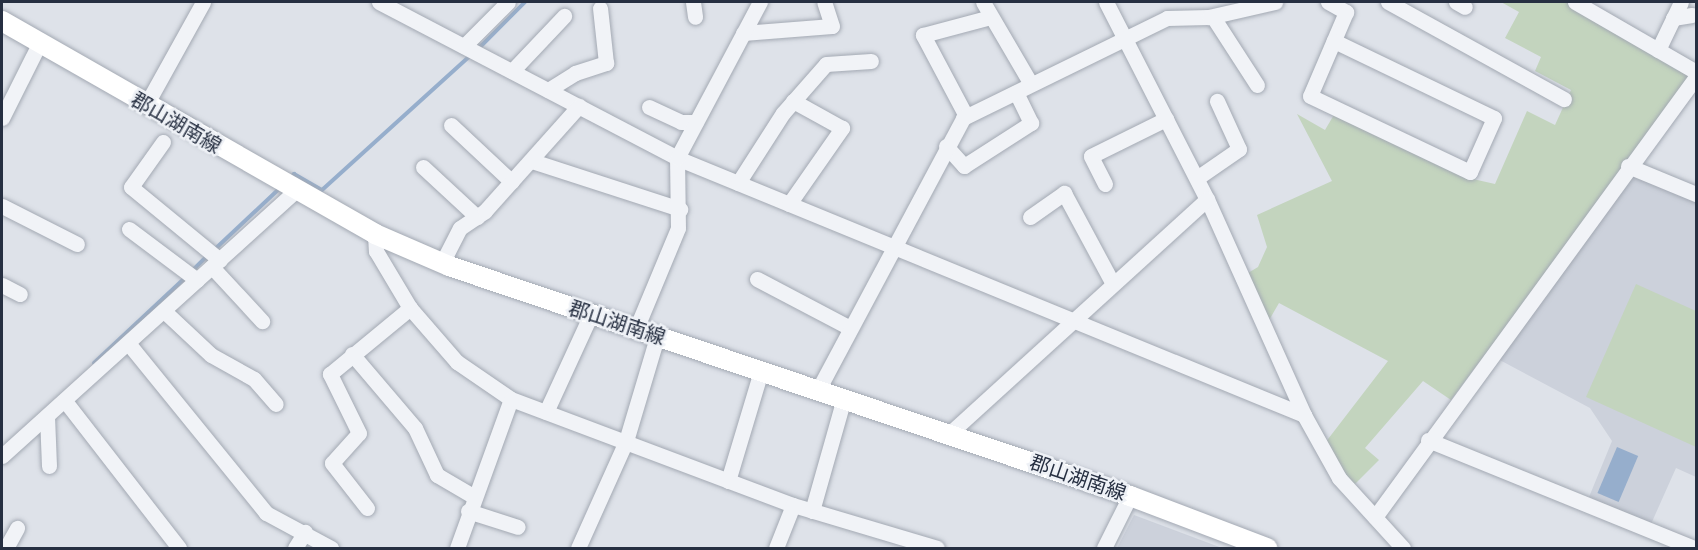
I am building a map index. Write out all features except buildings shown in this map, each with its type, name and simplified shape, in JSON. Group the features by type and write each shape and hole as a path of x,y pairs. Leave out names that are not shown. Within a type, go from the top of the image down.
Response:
{"main road":[{"name":"郡山湖南線","path":"2,21 375,234 442,263 1130,495 1267,549"}],"street":[{"path":"146,105 203,2"},
{"path":"379,2 402,7 464,46 677,158 1304,415"},
{"path":"464,46 508,2"},
{"path":"693,2 695,17"},
{"path":"636,329 678,228 680,209 677,158 760,2"},
{"path":"743,33 832,26 824,2"},
{"path":"983,2 990,18 1031,84"},
{"path":"1106,2 1197,178 1304,415 1339,478 1403,549"},
{"path":"818,390 946,146 966,116 1167,18 1214,16 1275,2"},
{"path":"1328,2 1346,12 1310,96 1470,172 1494,118 1334,41"},
{"path":"1388,2 1564,99"},
{"path":"1575,2 1696,72"},
{"path":"1658,50 1681,2"},
{"path":"548,90 575,73 606,63 600,8"},
{"path":"1673,18 1692,15"},
{"path":"512,71 564,16"},
{"path":"1214,16 1257,85"},
{"path":"966,116 923,35 990,18"},
{"path":"2,118 39,44"},
{"path":"738,183 793,102 826,64 871,61"},
{"path":"1375,517 1428,440 1628,166 1696,77"},
{"path":"946,146 964,166 1031,123 1016,92"},
{"path":"1197,178 1239,149 1217,101"},
{"path":"789,204 842,128 793,102"},
{"path":"442,263 458,231 477,218 512,182 579,106"},
{"path":"650,107 681,122 696,122"},
{"path":"1105,184 1090,156 1166,119"},
{"path":"451,125 512,182"},
{"path":"163,142 131,187 216,263 261,321"},
{"path":"532,161 680,209"},
{"path":"1628,166 1696,194"},
{"path":"423,167 477,218"},
{"path":"2,456 296,190"},
{"path":"1030,217 1064,193 1112,282"},
{"path":"949,434 1070,319 1207,199"},
{"path":"2,206 77,244"},
{"path":"129,229 198,280"},
{"path":"375,234 376,251 410,308 457,362 511,399 793,505 928,547"},
{"path":"757,279 850,328"},
{"path":"2,285 20,294"},
{"path":"367,508 332,463 359,433 330,375 352,354 410,308"},
{"path":"164,311 211,355 254,380 276,404"},
{"path":"546,412 591,315"},
{"path":"578,549 626,441 657,337"},
{"path":"128,343 266,513 305,532 331,549"},
{"path":"352,354 415,428 437,475 473,496"},
{"path":"728,481 761,371"},
{"path":"812,511 844,398"},
{"path":"457,549 473,496 511,399"},
{"path":"65,401 179,549"},
{"path":"47,416 49,466"},
{"path":"1428,440 1694,549"},
{"path":"1104,549 1130,495"},
{"path":"776,549 793,505"},
{"path":"468,511 518,527"},
{"path":"6,549 17,528"},
{"path":"295,549 305,532"}],"shaded area":[{"path":"1633,175 1696,201 1696,477 1676,468 1651,524 1589,497 1612,441 1590,408 1496,358"},
{"path":"1134,515 1222,548 1117,548"}],"green space":[{"path":"1501,2 1566,2 1691,73 1691,79 1451,400 1423,381 1365,448 1379,460 1353,486 1325,443 1388,361 1279,303 1268,322 1248,273 1258,267 1267,247 1257,215 1332,181 1297,114 1325,130 1335,113 1473,179 1495,184 1527,111 1555,125 1571,90 1535,71 1541,57 1505,38 1519,12"},
{"path":"1636,284 1696,311 1696,447 1586,397"}],"water":[{"path":"1617,447 1638,456 1619,502 1597,493"}],"waterway":[{"path":"477,50 525,2"},
{"path":"290,178 294,174 322,190 471,55"},
{"path":"214,250 281,187"},
{"path":"192,271 208,255"},
{"path":"94,363 187,276"}]}
